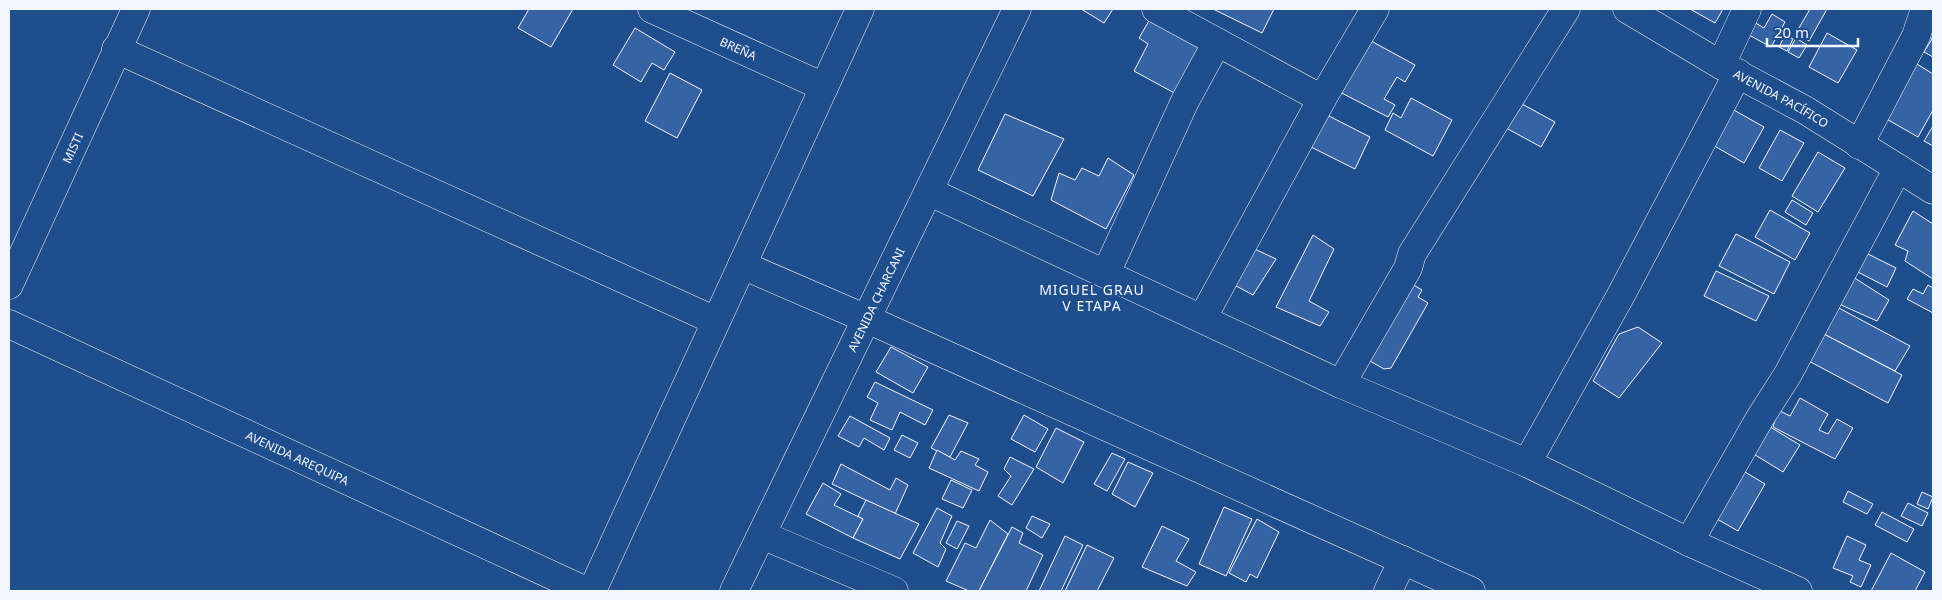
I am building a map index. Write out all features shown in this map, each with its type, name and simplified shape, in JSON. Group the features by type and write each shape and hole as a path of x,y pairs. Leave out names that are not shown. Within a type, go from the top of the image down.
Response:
{"street":[{"name":"MISTI","path":"9,285 136,9"},
{"name":"BREÑA","path":"652,9 824,87"},
{"path":"592,591 860,9"},
{"name":"AVENIDA CHARCANI","path":"734,591 930,192 1017,9"},
{"path":"1156,9 1322,99"},
{"path":"1202,318 1322,99 1375,9"},
{"path":"1341,384 1408,268 1412,254 1566,9"},
{"name":"AVENIDA PACÍFICO","path":"1627,9 1729,69 1805,110 1933,190"},
{"path":"1528,463 1621,295 1729,69 1747,9"},
{"path":"1859,145 1916,36 1925,9"},
{"path":"1106,273 1185,101 1217,42"},
{"path":"116,49 716,321"},
{"path":"1689,542 1760,418 1788,374 1898,168"},
{"path":"930,192 1341,384 1528,463 1689,542 1798,591"},
{"path":"742,266 867,319 1471,591"},
{"name":"AVENIDA AREQUIPA","path":"9,324 586,591"},
{"path":"762,535 894,591"},
{"path":"1388,591 1403,560"}],"building":[{"path":"529,9 573,9 551,47 518,28"},
{"path":"1081,9 1113,9 1104,23"},
{"path":"1213,9 1274,9 1262,33"},
{"path":"1690,9 1723,9 1715,23"},
{"path":"1810,9 1827,9 1809,41 1796,33"},
{"path":"1153,14 1205,39 1178,95 1134,71 1148,44 1139,38"},
{"path":"1772,14 1785,22 1771,47 1747,34 1754,22 1764,28"},
{"path":"1933,26 1933,57 1924,52 1932,39 1928,35"},
{"path":"635,28 675,52 664,70 652,63 641,82 613,65"},
{"path":"1827,33 1857,50 1838,83 1809,67"},
{"path":"1785,35 1793,39 1787,51 1779,47"},
{"path":"1362,36 1415,65 1405,82 1397,77 1384,99 1395,105 1388,117 1332,88"},
{"path":"1796,38 1807,45 1799,58 1788,52"},
{"path":"1917,64 1933,74 1933,110 1918,137 1883,117"},
{"path":"670,73 702,90 677,138 645,121"},
{"path":"1411,98 1452,120 1433,156 1385,130 1393,113 1401,118"},
{"path":"1511,98 1555,122 1541,147 1497,123"},
{"path":"1732,109 1764,127 1744,163 1711,144"},
{"path":"1005,114 1064,139 1033,196 978,170"},
{"path":"1327,115 1370,137 1355,169 1309,146"},
{"path":"1933,126 1933,146 1924,141"},
{"path":"1780,130 1804,143 1782,181 1759,168"},
{"path":"1818,152 1845,168 1818,212 1792,196"},
{"path":"1108,158 1134,175 1106,229 1051,200 1059,173 1075,180 1082,168 1099,176"},
{"path":"1792,200 1813,213 1806,225 1785,212"},
{"path":"1770,210 1810,233 1795,260 1755,237"},
{"path":"1913,211 1933,224 1933,279 1905,261 1908,251 1895,245"},
{"path":"1736,234 1790,262 1774,294 1719,266"},
{"path":"1313,235 1334,249 1309,301 1329,312 1320,326 1276,307"},
{"path":"1244,244 1276,259 1253,295 1225,280"},
{"path":"1866,253 1896,268 1887,287 1856,271"},
{"path":"1716,271 1769,296 1756,321 1704,296"},
{"path":"1853,277 1889,300 1877,321 1839,304"},
{"path":"1407,281 1422,290 1418,297 1428,303 1391,368 1384,369 1363,357"},
{"path":"1928,285 1933,288 1933,313 1907,299 1913,289 1923,294"},
{"path":"1835,306 1910,346 1895,371 1820,332"},
{"path":"1638,327 1662,343 1619,398 1593,381 1619,334"},
{"path":"1820,332 1902,375 1888,403 1803,358"},
{"path":"891,347 928,367 913,393 876,372"},
{"path":"875,382 933,410 925,425 900,412 892,430 870,420 878,403 867,397"},
{"path":"1800,398 1828,414 1819,430 1828,434 1837,419 1853,428 1835,459 1773,427 1778,410 1790,416"},
{"path":"949,415 968,423 950,457 931,448"},
{"path":"1024,415 1048,429 1035,452 1011,439"},
{"path":"850,416 890,438 884,450 864,438 859,447 838,436"},
{"path":"1762,422 1800,445 1783,472 1752,453"},
{"path":"1056,428 1084,442 1063,483 1036,467"},
{"path":"902,435 918,443 910,458 894,450"},
{"path":"937,450 955,460 961,451 979,459 975,465 988,472 979,491 929,468"},
{"path":"1112,453 1125,459 1107,491 1094,484"},
{"path":"1010,457 1034,469 1012,505 998,496 1011,476 1004,469"},
{"path":"1128,462 1153,473 1135,507 1112,494"},
{"path":"841,464 890,490 896,478 908,485 895,514 832,484"},
{"path":"1745,472 1765,484 1738,531 1717,519"},
{"path":"951,480 972,490 963,508 942,499"},
{"path":"823,483 841,494 834,505 863,519 853,538 806,514"},
{"path":"1848,491 1873,504 1867,514 1843,502"},
{"path":"1922,492 1933,497 1928,509 1917,504"},
{"path":"866,500 919,524 900,559 853,538 863,519 858,516"},
{"path":"1908,503 1928,513 1922,526 1901,516"},
{"path":"1224,507 1252,519 1226,576 1199,564"},
{"path":"937,508 952,516 940,543 946,549 938,567 913,553"},
{"path":"1882,512 1914,529 1907,542 1875,525"},
{"path":"1032,516 1050,524 1042,538 1026,528"},
{"path":"1257,519 1279,532 1257,578 1250,574 1246,582 1229,573"},
{"path":"990,520 1008,534 979,591 969,591 946,581 965,543 976,548"},
{"path":"957,521 969,526 957,549 946,543"},
{"path":"1162,526 1189,539 1176,561 1196,572 1187,586 1142,567"},
{"path":"1012,527 1023,533 1019,543 1043,555 1026,591 979,591"},
{"path":"1065,536 1083,545 1061,591 1039,591"},
{"path":"1847,536 1866,545 1859,560 1871,565 1861,587 1850,582 1853,576 1833,568"},
{"path":"1087,545 1114,558 1097,591 1065,591"},
{"path":"1891,553 1925,572 1915,591 1871,591"}],"district":[{"name":"MIGUEL GRAU V ETAPA","path":"1092,298"}]}
